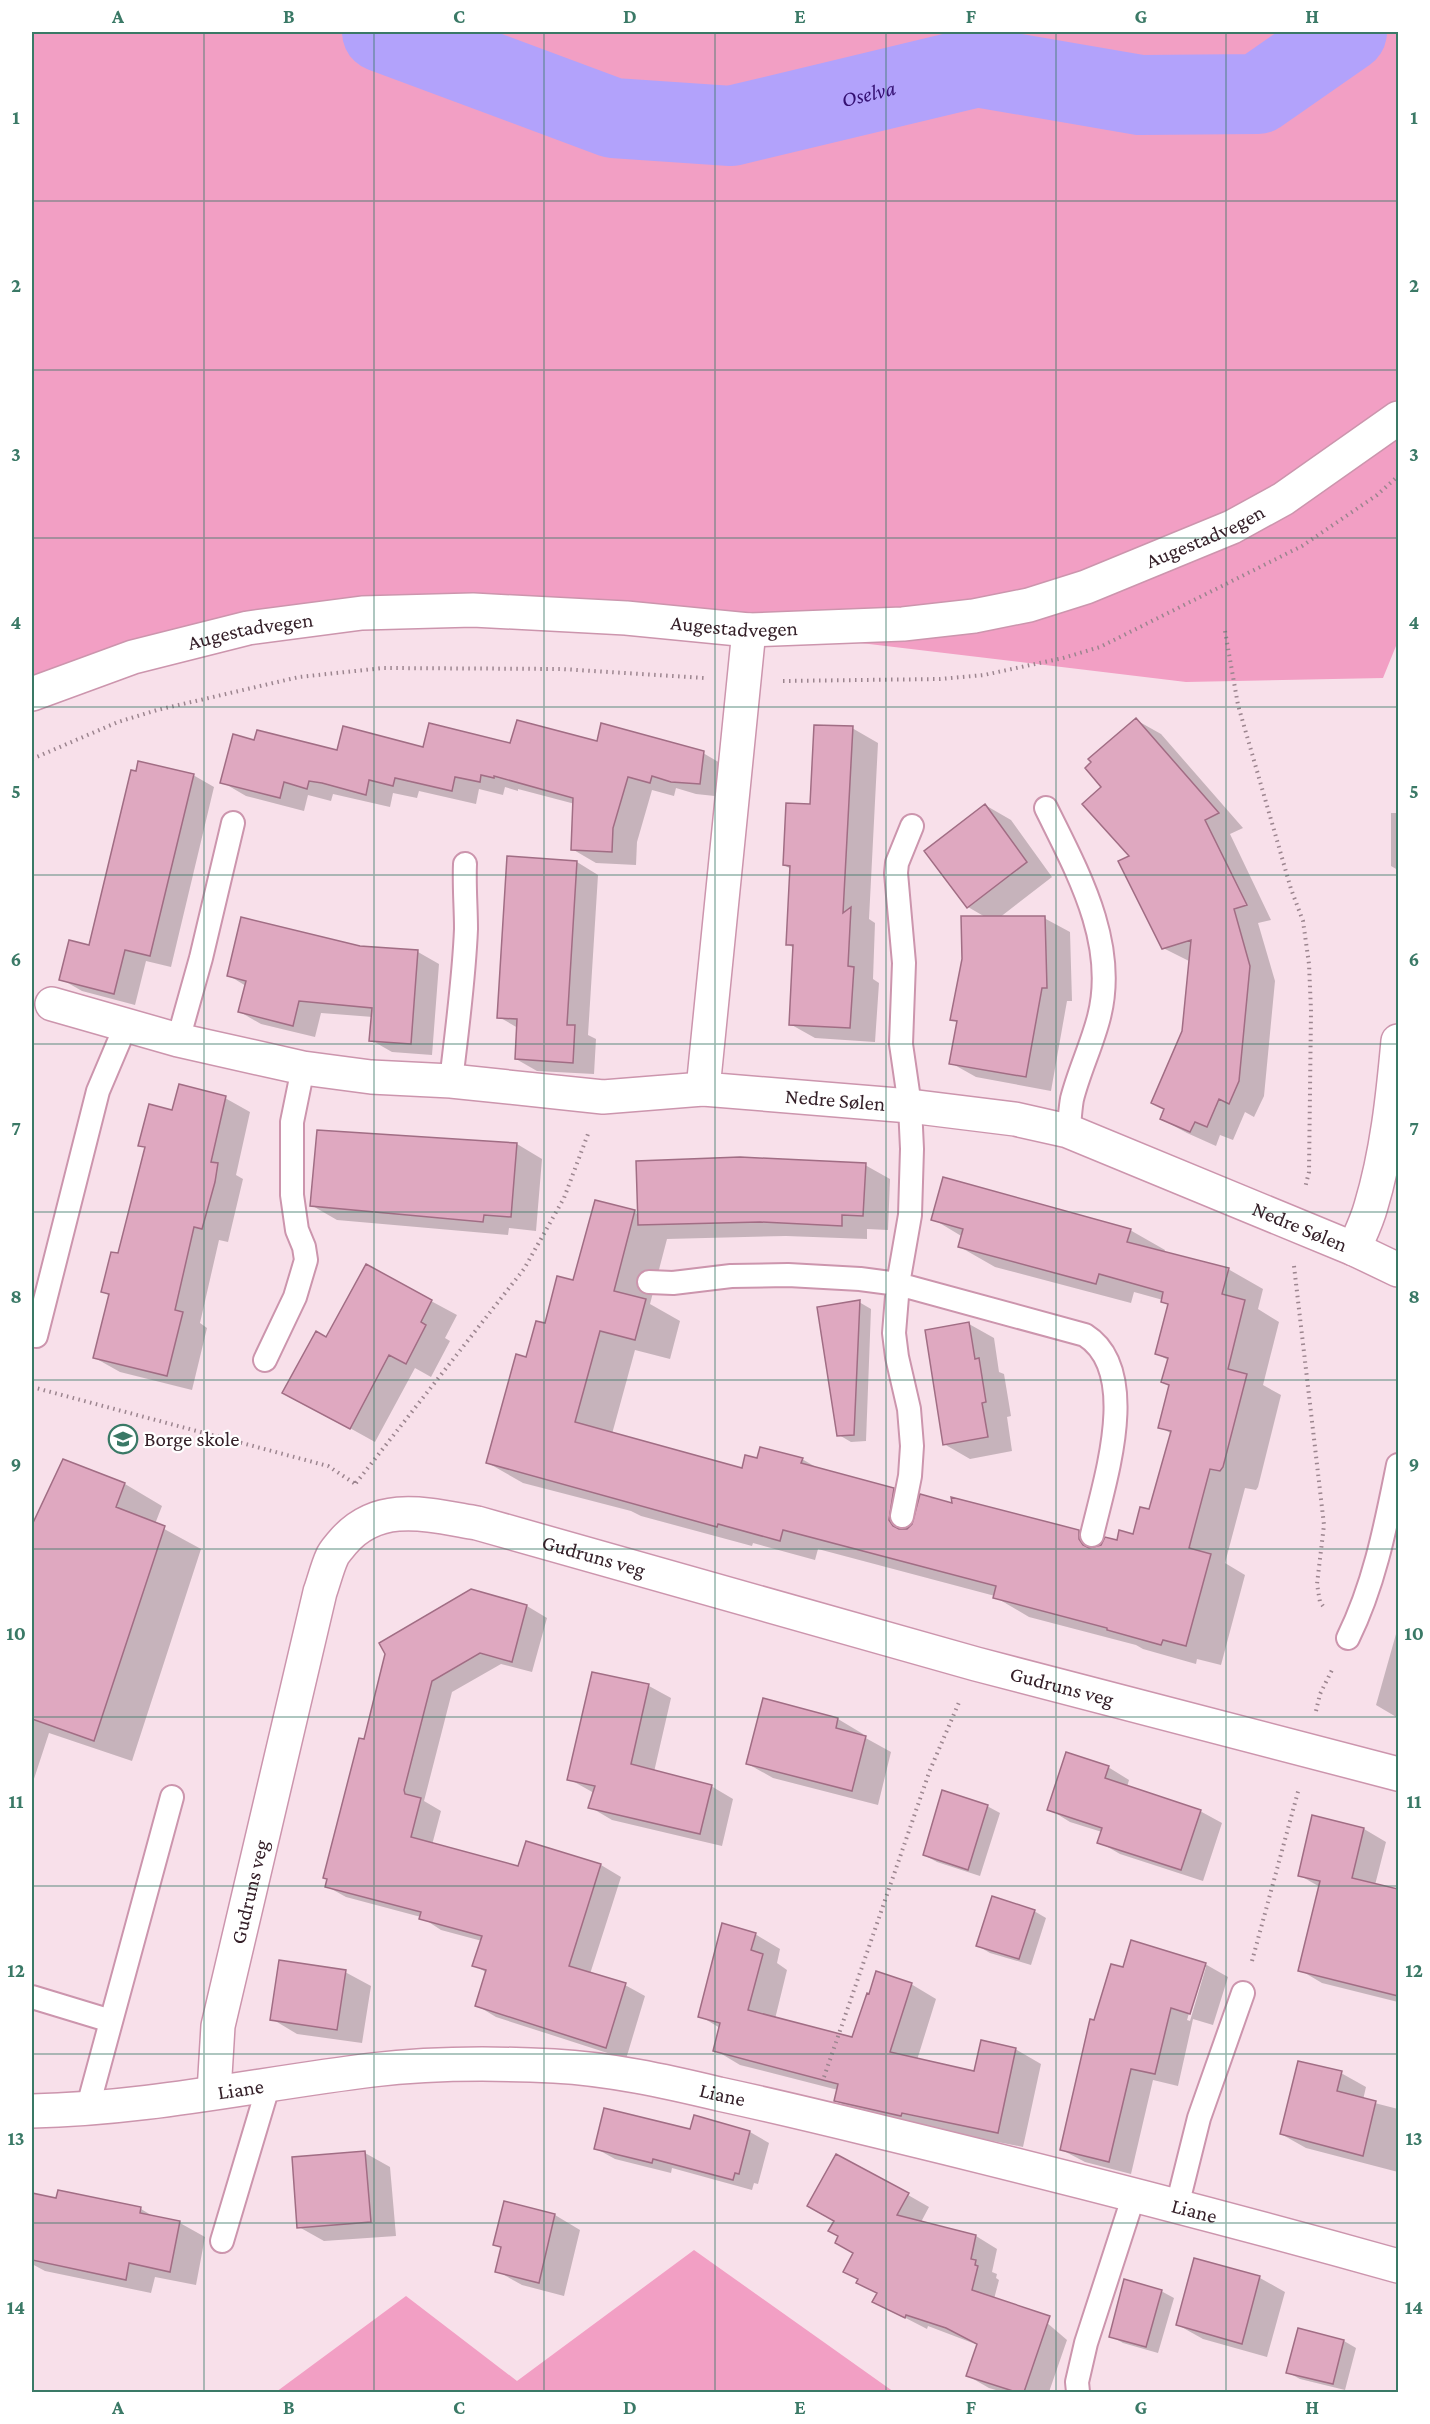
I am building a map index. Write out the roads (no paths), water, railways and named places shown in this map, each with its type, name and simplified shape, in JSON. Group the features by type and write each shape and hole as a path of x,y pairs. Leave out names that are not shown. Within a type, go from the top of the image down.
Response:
{"street":[{"name":"Augestadvegen","path":"32,694 134,657 248,628 362,613 473,610 626,618 749,630 903,624 962,617 1029,605 1086,587 1232,527 1283,499 1398,418"},
{"path":"703,1089 749,630"},
{"name":"Nedre Sølen","path":"52,1004 178,1040 303,1068 370,1077 451,1081 603,1097 703,1089 910,1106 1015,1119 1068,1131 1354,1249 1398,1270"},
{"path":"1354,1249 1371,1206 1380,1164 1394,1089 1398,1041"},
{"name":"Gudruns veg","path":"214,2092 218,2026 320,1592 332,1555 351,1533 372,1518 396,1514 426,1514 477,1523 976,1664 1398,1774"},
{"name":"Liane","path":"32,2111 87,2110 214,2092 268,2087 373,2070 432,2066 555,2066 647,2077 813,2115 1177,2206 1398,2266"}],"lane":[{"path":"1046,808 1073,861 1093,909 1101,944 1103,987 1100,1015 1072,1100 1068,1131"},
{"path":"178,1040 201,958 233,823"},
{"path":"902,1516 910,1476 912,1446 909,1409 894,1333 898,1284 910,1215 912,1149 910,1106 901,1044 904,963 896,873 897,863 912,826"},
{"path":"451,1081 466,927 463,899 465,864"},
{"path":"36,1336 98,1091 126,1025"},
{"path":"265,1360 295,1297 306,1260 304,1247 297,1230 292,1195 292,1122 303,1068"},
{"path":"650,1282 672,1283 731,1276 788,1275 860,1279 898,1284 1085,1335 1096,1342 1106,1354 1113,1373 1116,1401 1113,1440 1092,1535"},
{"path":"1348,1638 1359,1616 1379,1556 1398,1465"},
{"path":"87,2110 172,1797"},
{"path":"1177,2206 1199,2118 1243,1993"},
{"path":"32,1996 111,2021"},
{"path":"222,2241 268,2087"},
{"path":"1078,2392 1077,2382 1086,2343 1134,2195"}],"waterway":[{"name":"Oselva","path":"382,32 613,118 731,126 977,67 1140,95 1258,94 1347,32"}],"place":[{"name":"Borge skole","path":"123,1439"}]}
